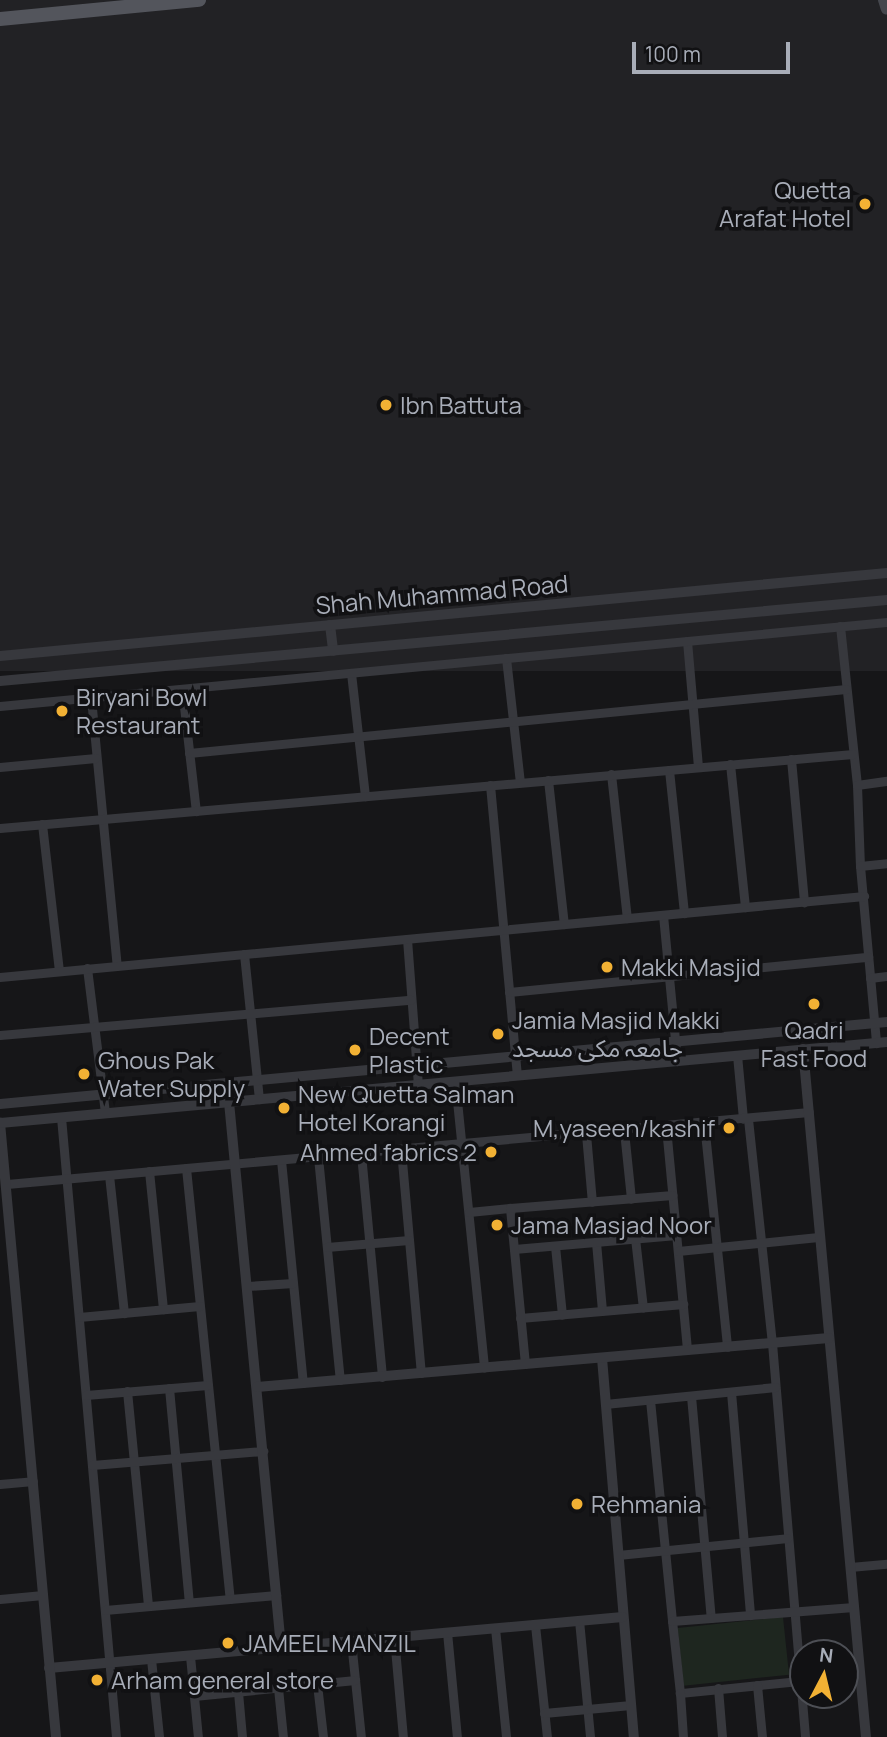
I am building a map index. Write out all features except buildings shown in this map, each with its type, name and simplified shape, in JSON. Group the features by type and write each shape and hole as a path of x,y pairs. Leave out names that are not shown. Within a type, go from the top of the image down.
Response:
{"main road":[{"path":"0,19 199,0"},
{"path":"884,0 887,9"}],"street":[{"name":"Shah Muhammad Road","path":"0,656 887,573"},
{"name":"Shah Muhammad Road","path":"0,681 887,600"},
{"path":"0,706 887,622"},
{"path":"330,625 332,651"},
{"path":"56,1737 0,1123 882,1042 874,1023 860,866 857,785 840,626"},
{"path":"687,641 698,767"},
{"path":"506,658 520,782"},
{"path":"351,673 365,796"},
{"path":"182,689 196,811"},
{"path":"190,753 846,690"},
{"path":"91,698 117,966"},
{"path":"0,828 853,754"},
{"path":"0,766 96,758"},
{"path":"790,759 804,902"},
{"path":"730,764 745,907"},
{"path":"669,770 684,913"},
{"path":"611,775 627,918"},
{"path":"548,780 564,924"},
{"path":"857,785 887,782"},
{"path":"490,785 517,1075"},
{"path":"41,824 59,971"},
{"path":"860,866 887,863"},
{"path":"0,977 864,896"},
{"path":"663,915 677,1061"},
{"path":"407,939 418,1085"},
{"path":"244,954 259,1098"},
{"path":"509,992 868,957"},
{"path":"87,968 105,1113"},
{"path":"870,978 887,976"},
{"path":"0,1035 411,1000"},
{"path":"0,1104 887,1021"},
{"path":"803,1049 818,1237 866,1737"},
{"path":"737,1055 772,1343 795,1639"},
{"path":"455,1081 484,1368"},
{"path":"229,1102 281,1647"},
{"path":"7,1184 624,1131 809,1112"},
{"path":"61,1117 116,1737"},
{"path":"704,1123 727,1347"},
{"path":"666,1127 687,1350"},
{"path":"624,1131 631,1199"},
{"path":"586,1134 592,1202"},
{"path":"401,1150 421,1373"},
{"path":"361,1154 382,1377"},
{"path":"318,1157 340,1380"},
{"path":"281,1160 303,1383"},
{"path":"186,1168 230,1599"},
{"path":"149,1171 163,1309"},
{"path":"109,1175 124,1313"},
{"path":"469,1212 672,1195"},
{"path":"510,1209 525,1364"},
{"path":"514,1249 676,1235"},
{"path":"678,1251 818,1237"},
{"path":"635,1238 643,1308"},
{"path":"327,1247 409,1240"},
{"path":"596,1242 602,1311"},
{"path":"555,1245 562,1315"},
{"path":"248,1286 293,1283"},
{"path":"520,1318 683,1304"},
{"path":"79,1317 200,1306"},
{"path":"257,1387 829,1338"},
{"path":"601,1358 634,1737"},
{"path":"86,1395 208,1385"},
{"path":"605,1404 775,1387"},
{"path":"169,1388 190,1602"},
{"path":"127,1391 148,1606"},
{"path":"731,1392 750,1615"},
{"path":"691,1396 711,1618"},
{"path":"650,1400 683,1737"},
{"path":"92,1465 262,1451"},
{"path":"0,1484 33,1481"},
{"path":"618,1555 787,1538"},
{"path":"850,1567 887,1564"},
{"path":"0,1599 43,1595"},
{"path":"105,1610 276,1595"},
{"path":"672,1621 853,1607"},
{"path":"49,1668 623,1616"},
{"path":"579,1620 590,1737"},
{"path":"535,1625 547,1737"},
{"path":"495,1628 506,1737"},
{"path":"447,1632 457,1737"},
{"path":"394,1637 403,1737"},
{"path":"351,1641 361,1737"},
{"path":"190,1656 198,1737"},
{"path":"151,1659 159,1737"},
{"path":"194,1696 355,1680"},
{"path":"680,1693 789,1682"},
{"path":"317,1684 324,1737"},
{"path":"757,1685 762,1737"},
{"path":"278,1688 283,1737"},
{"path":"718,1688 722,1737"},
{"path":"238,1692 242,1737"},
{"path":"544,1713 631,1705"},
{"path":"802,1709 805,1737"}],"shaded area":[{"path":"0,0 887,0 887,671 0,671"},
{"path":"783,1617 789,1675 684,1686 678,1628"}],"place":[{"name":"Quetta Arafat Hotel","path":"865,204"},
{"name":"Ibn Battuta","path":"386,405"},
{"name":"Biryani Bowl Restaurant","path":"62,711"},
{"name":"Makki Masjid","path":"607,967"},
{"name":"Qadri Fast Food","path":"814,1004"},
{"name":"Jamia Masjid Makki جامعہ مکی مسجد","path":"498,1034"},
{"name":"Decent Plastic","path":"355,1050"},
{"name":"Ghous Pak Water Supply","path":"84,1074"},
{"name":"New Quetta Salman Hotel Korangi","path":"284,1108"},
{"name":"M,yaseen/kashif","path":"729,1128"},
{"name":"Ahmed fabrics 2","path":"491,1152"},
{"name":"Jama Masjad Noor","path":"497,1225"},
{"name":"Rehmania","path":"577,1504"},
{"name":"JAMEEL MANZIL","path":"228,1643"},
{"name":"Arham general store","path":"97,1680"}]}
